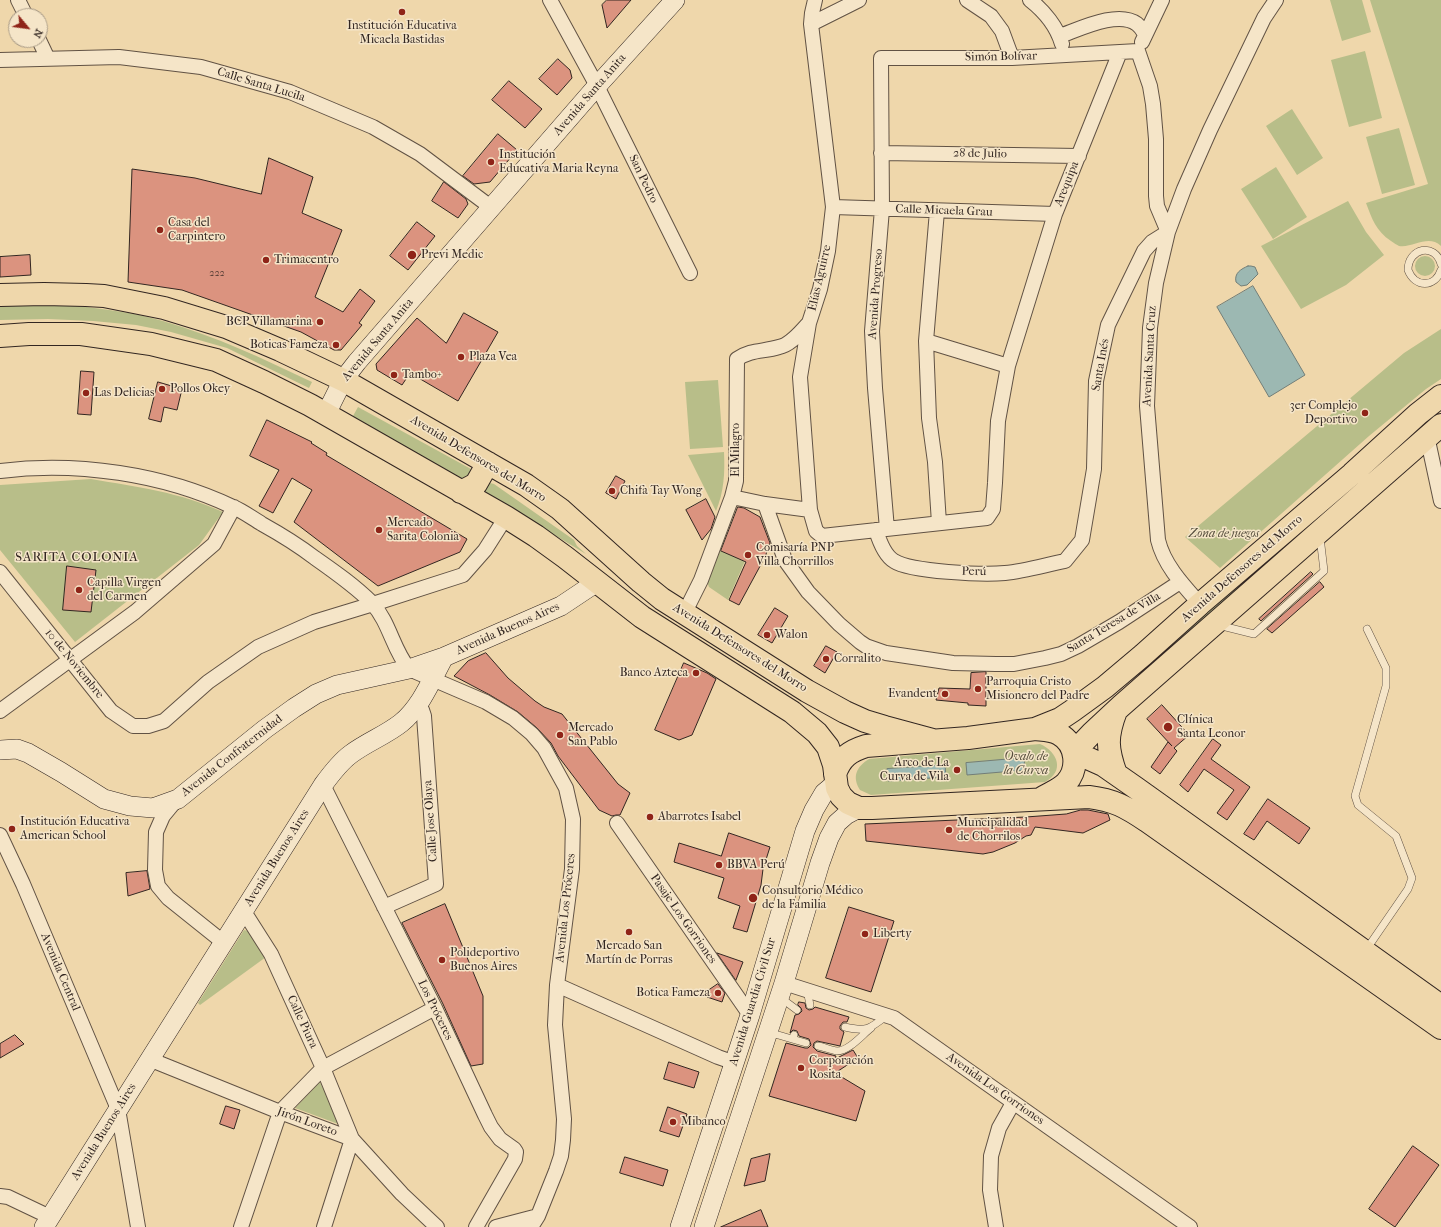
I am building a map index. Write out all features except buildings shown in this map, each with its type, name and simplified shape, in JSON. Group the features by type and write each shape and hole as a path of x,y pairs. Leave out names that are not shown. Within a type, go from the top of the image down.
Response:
{"main road":[{"name":"Avenida Santa Anita","path":"326,414 344,380 357,362 597,86 675,0"},
{"name":"Avenida Defensores del Morro","path":"0,295 86,294 104,296 164,308 226,327 344,380 526,485 560,509 662,599 807,691 865,721 885,728 933,740"},
{"path":"0,336 29,334 81,334 152,344 216,360 264,382 326,414 506,517 565,557 642,617 747,683 805,722 817,733 828,747 832,757 837,788 841,796 848,803 859,808 1089,797 1104,799 1124,807 1147,821 1441,1028"},
{"name":"Avenida Defensores del Morro","path":"836,778 837,767 844,758 853,750 866,746 968,738 1035,729 1060,719 1105,687 1352,474 1418,414 1441,396"},
{"name":"Avenida Defensores del Morro","path":"1035,729 1059,734 1071,745 1074,752 1116,711 1434,431"},
{"path":"461,492 476,484 488,463"},
{"name":"Avenida Buenos Aires","path":"47,1222 243,910 335,768 351,754 400,724 409,716 444,657 561,606 597,582"},
{"name":"Avenida Confraternidad","path":"0,750 17,749 28,753 104,798 130,806 153,808 178,799 265,729 316,694 337,686 408,669 444,657"},
{"path":"1116,711 1110,726 1108,742 1110,758 1116,774"},
{"path":"1074,752 1096,762 1116,774 1441,1006"},
{"path":"1038,799 1059,789 1067,782 1073,772 1075,762 1074,752"},
{"name":"Avenida Guardia Civil Sur","path":"680,1227 735,1063 805,831 814,810 824,793 836,778"},
{"name":"Avenida Guardia Civil Sur","path":"704,1227 782,990 820,863 829,838 837,823 846,815 859,808"}],"street":[{"name":"San Pedro","path":"550,0 597,86 690,273"},
{"name":"Elías Aguirre","path":"815,0 811,24 833,207 828,251 820,289 809,323 800,377 810,510 816,531 822,536 882,530"},
{"path":"811,24 859,0"},
{"path":"966,0 991,16 1002,31 1012,58"},
{"path":"1030,0 1047,17 1060,36 1065,54"},
{"path":"1162,0 1138,51 1150,86 1153,104 1156,139 1156,196 1158,206 1168,232"},
{"name":"Avenida Santa Cruz","path":"1200,604 1180,582 1166,561 1158,540 1147,406 1150,328 1156,283 1168,232 1210,130 1264,18 1276,0"},
{"path":"1060,36 1101,21 1111,20 1125,20 1136,23 1145,34"},
{"path":"43,48 48,59"},
{"path":"1120,52 1138,51"},
{"name":"Simón Bolívar","path":"881,58 1012,58 1120,52"},
{"name":"Arequipa","path":"939,523 987,518 993,509 998,421 1008,366 1031,287 1055,214 1120,52"},
{"name":"Calle Santa Lucila","path":"0,60 120,58 201,67 290,92 373,127 420,154 492,208"},
{"name":"Avenida Progreso","path":"881,58 882,209 872,331 882,530"},
{"name":"28 de Julio","path":"881,153 1079,156"},
{"name":"Calle Micaela Grau","path":"833,207 1055,214"},
{"path":"882,530 939,523 930,418 926,341 937,211"},
{"name":"Santa Inés","path":"1082,540 1094,469 1096,381 1108,325 1144,251 1152,242 1168,232"},
{"name":"El Milagro","path":"684,614 701,580 732,497 736,481 736,359 746,353 781,347 795,338 809,323"},
{"path":"926,341 1008,366"},
{"path":"1434,431 1441,501"},
{"path":"0,471 43,468 94,469 130,475 183,487 234,507 297,544 350,583 373,604 382,616 408,669"},
{"path":"732,497 765,504 810,510"},
{"name":"Santa Teresa de Villa","path":"765,504 785,560 808,592 856,640 866,646 886,653 953,663 1014,664 1045,658 1061,654 1078,646 1119,622 1180,582"},
{"path":"0,711 135,612 214,544 234,507"},
{"path":"373,604 463,575 485,550 506,517"},
{"name":"Perú","path":"882,530 880,541 892,560 904,566 953,572 1005,573 1065,561 1082,540"},
{"name":"10 de Noviembre","path":"0,572 111,711 133,726 148,726 164,721 208,682 258,647 314,622 373,604"},
{"name":"Avenida Los Próceres","path":"408,669 486,702 513,718 532,734 544,748 566,788 573,819 572,869 557,985 555,1025 564,1119 563,1140 561,1156 556,1172 534,1221"},
{"name":"Calle Jose Olaya","path":"384,907 436,884 424,716 422,710 417,704"},
{"name":"Los Próceres","path":"323,785 435,1008 491,1127 500,1139 514,1148 516,1152 515,1159 476,1227"},
{"path":"178,799 163,816 156,832 155,870 158,886 168,898 223,942"},
{"name":"Pasaje Los Gorriones","path":"616,823 750,1015"},
{"name":"Avenida Central","path":"0,835 23,884 118,1109 138,1227"},
{"name":"Calle Piura","path":"243,910 271,954 323,1068 352,1139"},
{"path":"557,985 718,1057 735,1063"},
{"name":"Avenida Los Gorriones","path":"782,990 807,990 894,1018 1190,1227"},
{"path":"241,1227 280,1112 323,1068 435,1008"},
{"name":"Jirón Loreto","path":"150,1059 280,1112 352,1139 402,1194 437,1227"},
{"path":"996,1227 990,1190 991,1156 999,1128 1013,1103"},
{"path":"324,1227 352,1139"},
{"path":"0,1196 8,1197 47,1222"},
{"path":"496,1227 534,1221"}],"lane":[{"path":"1441,264 1433,252 1423,250 1413,255 1408,264 1410,275 1419,282 1430,283 1435,280 1441,270"},
{"path":"1214,624 1254,634 1324,571 1319,531"},
{"path":"1365,952 1408,889 1412,878 1396,836 1358,805 1356,796 1386,686 1386,668 1367,629"},
{"path":"782,990 797,1010"},
{"path":"807,990 810,1005"},
{"path":"818,1046 838,1051 843,1049 849,1046 886,1016"},
{"path":"845,1027 858,1030 871,1028"},
{"path":"768,1032 793,1037 806,1043"}],"green space":[{"path":"1330,0 1362,0 1371,32 1342,41"},
{"path":"1370,0 1441,0 1441,246 1431,241 1405,246 1397,245 1378,229 1366,203 1428,184"},
{"path":"1365,51 1382,118 1349,127 1331,60"},
{"path":"1292,109 1323,158 1297,175 1266,126"},
{"path":"1399,128 1415,185 1382,194 1366,137"},
{"path":"1276,167 1307,217 1273,239 1241,189"},
{"path":"1348,201 1366,232 1384,255 1346,285 1301,309 1261,246"},
{"path":"1425,256 1432,259 1435,266 1432,273 1425,276 1418,273 1415,266 1418,259"},
{"path":"71,305 140,315 182,327 239,348 312,382 309,388 227,348 171,332 136,325 48,319 0,320 0,306"},
{"name":"3er Complejo Deportivo","path":"1441,329 1441,379 1426,389 1369,436 1220,568 1185,537 1404,353"},
{"path":"718,380 723,447 690,449 685,382"},
{"path":"358,407 471,469 471,472 463,481 353,416"},
{"path":"1425,422 1426,423 1195,627 1116,692 1271,558"},
{"path":"724,452 721,497 716,511 688,455"},
{"path":"91,479 174,495 207,505 223,512 199,545 75,642 0,550 0,485"},
{"path":"485,484 494,484 574,540 577,546 586,554 485,493 483,491"},
{"path":"719,550 745,561 728,600 709,587 707,582"},
{"name":"Ovalo de la Curva","path":"1040,744 1051,752 1057,762 1055,773 1045,782 871,795 860,790 856,781 858,769 869,759"},
{"path":"244,930 252,932 266,957 200,1005 198,1003"},
{"path":"320,1082 341,1125 295,1108"}],"water":[{"path":"1248,266 1255,267 1258,274 1247,285 1241,286 1236,282 1236,276 1241,270"},
{"path":"1253,286 1305,375 1269,397 1217,307"},
{"path":"1024,758 1025,770 967,775 966,763"},
{"path":"945,765 946,777 888,781 887,769"}],"place":[{"name":"Institución Educativa Micaela Bastidas","path":"402,12"},
{"name":"Institución Educativa Maria Reyna","path":"491,162"},
{"name":"Casa del Carpintero","path":"160,230"},
{"name":"Previ Medic","path":"412,255"},
{"name":"Trimacentro","path":"266,260"},
{"name":"BCP Villamarina","path":"320,322"},
{"name":"Boticas Fameza","path":"336,345"},
{"name":"Plaza Vea","path":"461,357"},
{"name":"Tambo+","path":"394,375"},
{"name":"Pollos Okey","path":"162,389"},
{"name":"Las Delicias","path":"86,393"},
{"name":"3er Complejo Deportivo","path":"1365,413"},
{"name":"Chifa Tay Wong","path":"612,491"},
{"name":"Mercado Sarita Colonia","path":"379,530"},
{"name":"Comisaría PNP Villa Chorrillos","path":"748,555"},
{"name":"Capilla Virgen del Carmen","path":"79,590"},
{"name":"Walon","path":"767,635"},
{"name":"Corralito","path":"826,659"},
{"name":"Banco Azteca","path":"696,673"},
{"name":"Parroquia Cristo Misionero del Padre","path":"978,689"},
{"name":"Evandent","path":"945,694"},
{"name":"Clínica Santa Leonor","path":"1168,727"},
{"name":"Mercado San Pablo","path":"560,735"},
{"name":"Arco de La Curva de Vila","path":"957,770"},
{"name":"Abarrotes Isabel","path":"650,817"},
{"name":"Institución Educativa American School","path":"12,829"},
{"name":"Muncipalidad de Chorrilos","path":"949,830"},
{"name":"BBVA Perú","path":"719,865"},
{"name":"Consultorio Médico de la Familia","path":"753,898"},
{"name":"Mercado San Martín de Porras","path":"629,932"},
{"name":"Liberty","path":"865,934"},
{"name":"Polideportivo Buenos Aires","path":"442,960"},
{"name":"Botica Fameza","path":"718,993"},
{"name":"Corporación Rosita","path":"801,1068"},
{"name":"Mibanco","path":"673,1122"}],"district":[{"name":"SARITA COLONIA","path":"77,558"}],"park label":[{"name":"Zona de juegos","path":"1224,534"}]}
